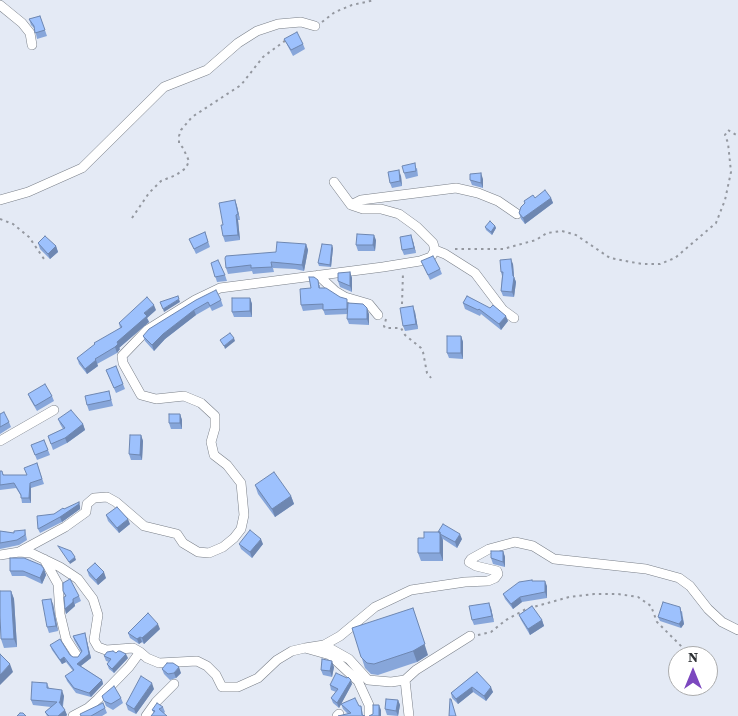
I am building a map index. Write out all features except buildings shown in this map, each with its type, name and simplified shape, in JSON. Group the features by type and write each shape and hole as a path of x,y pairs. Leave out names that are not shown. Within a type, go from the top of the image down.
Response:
{"street":[{"path":"0,5 22,23 30,33 32,45"},
{"path":"0,200 37,188 82,168 164,87 207,70 238,43 258,31 278,24 301,22 315,26"},
{"path":"334,182 351,205 364,209 381,209 399,214 428,237 436,250 475,273 503,310 514,318"},
{"path":"351,205 361,200 456,188 478,193 498,201 517,214"},
{"path":"19,552 65,527 86,512 87,504 94,498 107,497 116,502 144,526 177,534 183,543 198,552 209,553 222,547 234,538 241,529 244,515 241,482 227,465 214,455 211,442 215,428 215,416 201,403 184,396 156,399 141,395 123,363 122,356 147,330 194,300 220,288 409,262 431,257 436,250"},
{"path":"318,275 335,291 345,297 369,304 378,315"},
{"path":"0,442 54,410"},
{"path":"0,555 19,552 31,553 78,579 93,599 98,615 94,640 98,647 106,650 133,648 147,658 159,663 197,661 207,666 216,675 222,687 238,687 258,678 277,660 292,651 324,645 340,636 375,607 411,590 465,582 488,581 496,578 498,571 476,566 470,562 471,559 489,549 515,542 532,546 554,559 646,569 679,578 690,586 708,609 722,622 738,630"},
{"path":"44,559 58,584 60,614 66,638 77,656"},
{"path":"324,645 349,659 368,680 391,682 405,680 416,670 470,636"},
{"path":"305,648 330,655 358,681 369,706 369,716"},
{"path":"73,716 88,708 98,699 129,667 140,652"},
{"path":"405,680 409,716"},
{"path":"146,716 156,702 174,684"}],"path":[{"path":"315,26 335,12 352,5 375,0"},
{"path":"132,218 149,193 161,181 176,175 186,168 189,161 179,143 179,136 181,130 192,117 241,85 263,57 290,38"},
{"path":"453,249 503,249 536,240 547,233 562,230 576,236 610,258 642,264 660,264 675,258 716,223 725,200 731,172 728,144 725,135 728,130 738,136"},
{"path":"0,219 13,224 29,237 44,259"},
{"path":"402,304 403,272 409,262"},
{"path":"378,315 386,317 385,328 401,328 405,336 421,348 426,373 431,378"},
{"path":"470,636 490,632 526,609 569,597 618,594 638,597 651,606 657,622 681,646"}]}
